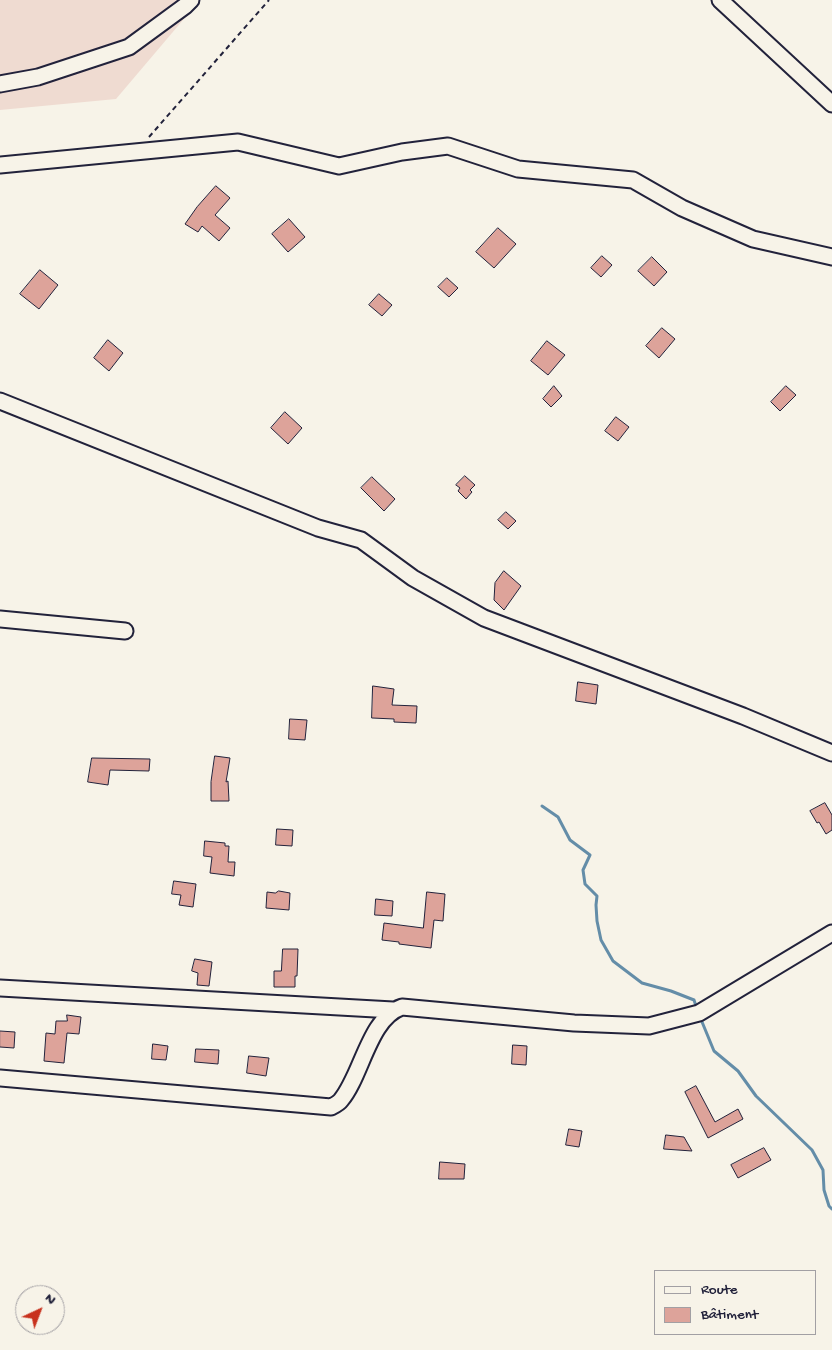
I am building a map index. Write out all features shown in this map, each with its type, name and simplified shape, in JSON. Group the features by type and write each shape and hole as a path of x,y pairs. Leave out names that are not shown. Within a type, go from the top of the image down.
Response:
{"street":[{"path":"0,84 38,77 129,47 191,0"},
{"path":"720,0 832,104"},
{"path":"0,165 238,142 339,166 402,152 448,146 518,169 633,180 682,208 753,239 832,257"},
{"path":"0,401 318,528 361,540 413,578 484,618 743,716 832,753"},
{"path":"0,619 125,631"},
{"path":"0,988 393,1010 402,1007 574,1023 648,1026 698,1014 832,933"},
{"path":"0,1078 331,1107 340,1101 350,1086 380,1024 393,1010"}],"path":[{"path":"136,152 269,0"}],"shaded area":[{"path":"0,0 200,0 116,99 0,110"}],"building":[{"path":"216,186 230,198 215,215 230,228 219,241 202,226 198,232 185,224"},
{"path":"289,219 305,237 288,252 272,234"},
{"path":"498,228 516,244 494,268 476,252"},
{"path":"602,256 612,265 601,277 591,268"},
{"path":"652,257 667,272 654,286 638,271"},
{"path":"40,270 58,285 39,309 20,294"},
{"path":"447,278 458,288 449,297 438,287"},
{"path":"379,294 392,305 382,316 369,305"},
{"path":"662,328 675,339 659,358 646,346"},
{"path":"108,340 123,353 109,371 94,358"},
{"path":"547,341 565,355 548,375 531,361"},
{"path":"554,386 562,396 551,407 543,399"},
{"path":"786,386 796,395 780,411 771,402"},
{"path":"285,412 302,428 288,444 271,428"},
{"path":"616,417 629,427 618,441 605,431"},
{"path":"465,476 475,485 470,490 472,492 466,499 458,491 460,488 456,485"},
{"path":"372,477 395,499 384,511 361,488"},
{"path":"506,512 516,521 508,529 498,520"},
{"path":"504,571 521,586 504,610 494,600 495,583"},
{"path":"578,682 598,685 596,704 576,701"},
{"path":"373,686 394,689 392,705 417,706 416,723 372,718"},
{"path":"290,719 307,720 305,740 289,739"},
{"path":"215,756 230,758 226,782 228,781 229,801 211,801 211,782"},
{"path":"92,758 150,759 149,771 110,770 108,785 88,782"},
{"path":"825,803 832,815 832,830 826,834 810,811"},
{"path":"277,829 293,830 292,846 276,845"},
{"path":"205,841 225,843 225,846 229,846 228,862 235,862 234,876 210,873 212,857 204,856"},
{"path":"174,881 196,884 193,907 179,905 181,895 172,894"},
{"path":"279,891 290,893 289,910 266,908 267,892 275,893"},
{"path":"427,892 445,894 443,921 434,920 431,948 382,940 384,923 423,928"},
{"path":"376,899 393,901 392,916 375,915"},
{"path":"283,949 298,949 295,987 274,987 274,971 281,971"},
{"path":"195,959 212,962 209,986 197,985 198,973 192,971"},
{"path":"67,1015 81,1017 79,1034 67,1033 64,1063 44,1061 46,1033 55,1034 56,1021 67,1021"},
{"path":"0,1031 15,1032 14,1048 0,1047"},
{"path":"153,1044 168,1046 166,1060 152,1059"},
{"path":"513,1045 527,1046 526,1065 512,1064"},
{"path":"196,1049 219,1050 218,1064 195,1062"},
{"path":"249,1056 269,1058 266,1076 247,1073"},
{"path":"696,1086 715,1122 738,1109 743,1119 708,1138 685,1092"},
{"path":"569,1129 582,1131 579,1147 566,1145"},
{"path":"666,1135 684,1137 692,1151 664,1149"},
{"path":"764,1148 771,1160 738,1178 731,1165"},
{"path":"440,1162 465,1164 464,1179 439,1179"}],"waterway":[{"path":"542,806 558,817 570,840 590,855 583,870 585,884 597,896 597,921 601,940 613,961 642,983 694,1000 697,1009"},
{"path":"700,1017 714,1051 738,1071 756,1096 812,1150 823,1170 824,1190 829,1206 832,1209"}]}
